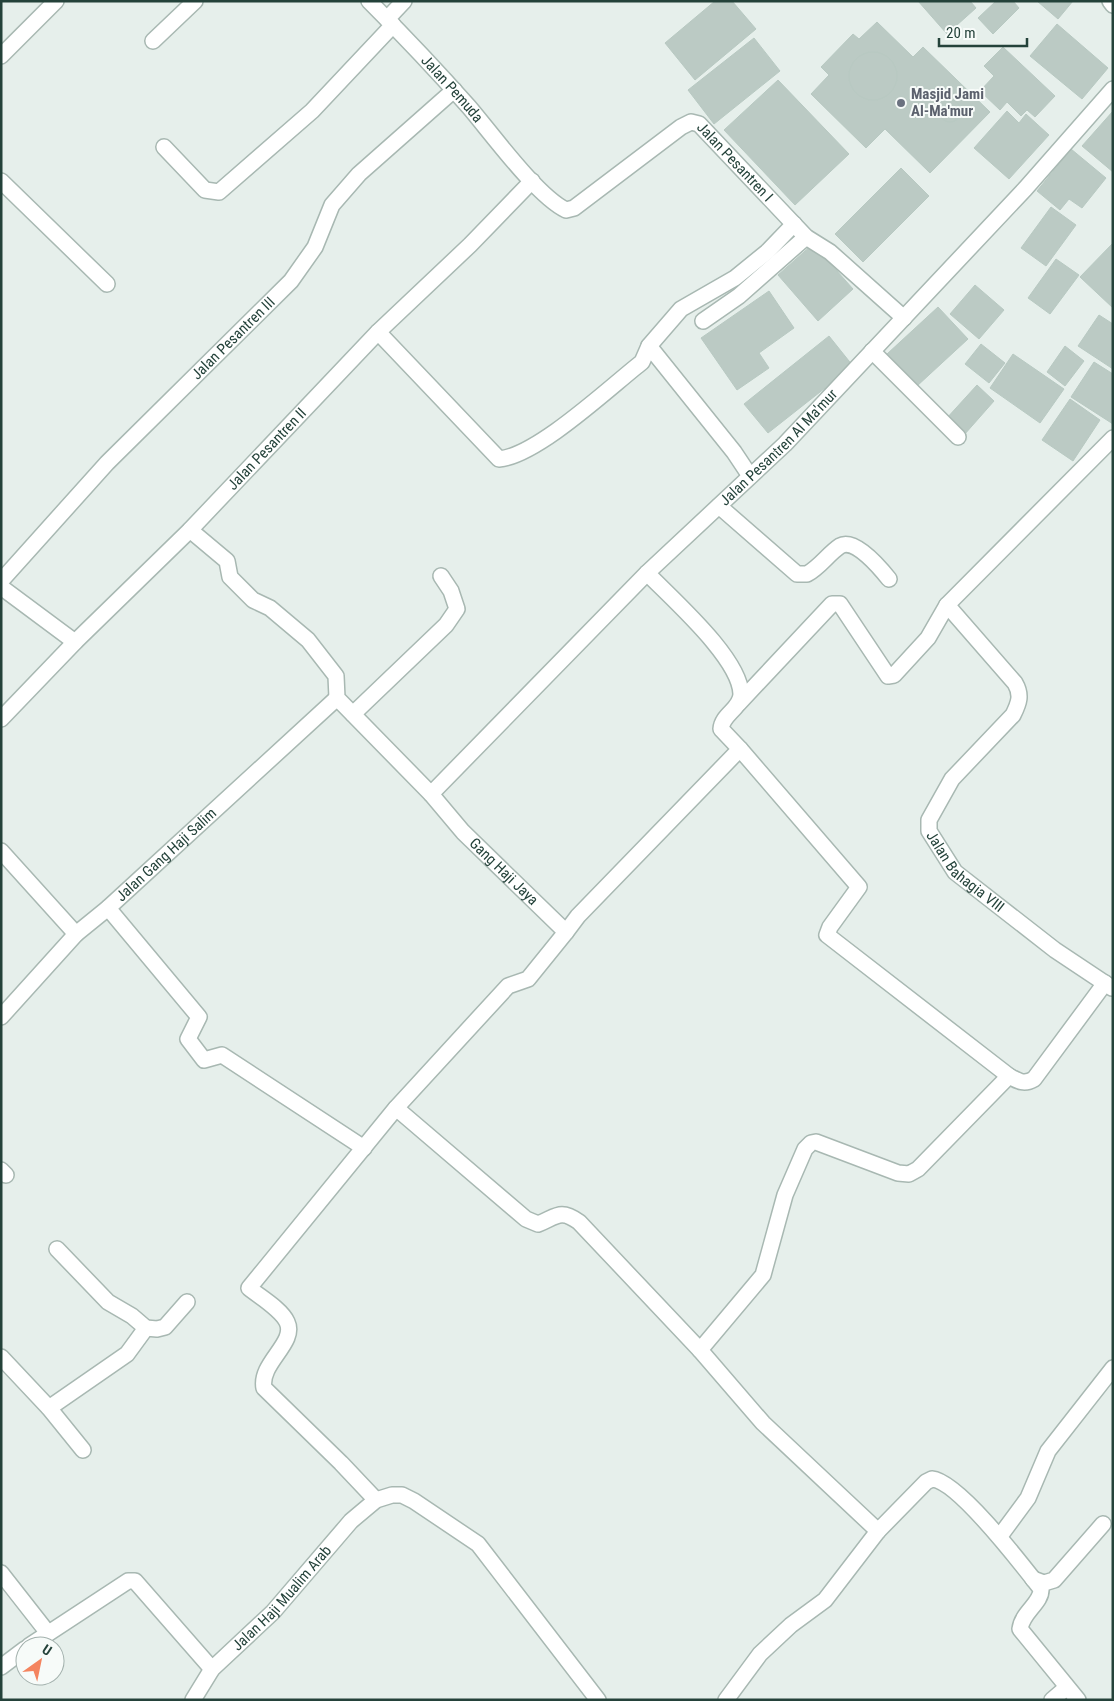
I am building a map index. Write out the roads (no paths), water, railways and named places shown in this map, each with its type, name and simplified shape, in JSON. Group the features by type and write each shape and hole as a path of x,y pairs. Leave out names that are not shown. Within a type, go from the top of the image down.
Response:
{"street":[{"path":"1,56 56,1"},
{"path":"153,41 195,1"},
{"name":"Jalan Pemuda","path":"370,1 454,90 532,181"},
{"path":"164,147 205,190 219,192 312,111 390,22 404,1"},
{"path":"1110,1 1113,4"},
{"name":"Jalan Pesantren Al Ma'mur","path":"431,794 647,573 785,444 1026,189 1113,88"},
{"name":"Jalan Pesantren III","path":"1,582 107,463 292,281 315,247 332,205 359,174 454,90"},
{"name":"Jalan Pesantren I","path":"532,181 558,206 566,210 574,208 691,122 699,124 806,237 830,252 904,318"},
{"path":"1,181 107,284"},
{"name":"Jalan Pesantren II","path":"1,718 75,642 190,530 378,332 470,245 532,181"},
{"path":"378,332 499,459 511,458 538,445 642,362 649,346 681,309 736,278 767,252 794,224"},
{"path":"703,321 739,296 806,237"},
{"path":"649,346 734,452 750,476"},
{"path":"872,351 958,437"},
{"path":"1109,986 1034,1078 1028,1082 1020,1082 1009,1076 827,935 830,927 859,887 721,729 722,721 832,604 840,604 888,676 894,675 928,638 947,605 1113,438"},
{"path":"719,506 797,574 807,574 841,545 849,545 872,559 889,579"},
{"path":"190,530 227,561 230,577 252,600 270,608 308,640 336,676 337,698"},
{"path":"647,573 721,649 739,686 741,694 739,703"},
{"path":"353,714 446,625 457,609 451,591 441,576"},
{"path":"1,587 75,642"},
{"name":"Jalan Bahagia VIII","path":"947,605 1015,683 1020,692 1020,697 1013,715 952,778 930,820 929,831 954,872 1055,950 1109,986"},
{"name":"Gang Haji Jaya","path":"337,698 431,794 463,832 566,932"},
{"name":"Jalan Gang Haji Salim","path":"1,1017 76,934 108,908 337,698"},
{"path":"590,1697 478,1544 402,1495 392,1494 376,1500 342,1463 264,1388 264,1373 285,1340 289,1329 286,1320 249,1288 396,1108 508,986 528,979 578,916 740,750"},
{"path":"1,851 76,934"},
{"path":"108,908 199,1017 188,1039 204,1060 222,1055 364,1148"},
{"path":"700,1350 764,1275 785,1195 806,1149 811,1143 816,1142 898,1173 910,1174 918,1169 1009,1076"},
{"path":"396,1108 526,1219 538,1224 557,1214 568,1214 578,1222 700,1350 763,1423 878,1531"},
{"path":"56,1249 108,1302 132,1316 146,1328 157,1329 165,1326 187,1302"},
{"path":"49,1408 127,1354 146,1328"},
{"path":"1,1357 49,1408 82,1450"},
{"path":"1000,1536 1028,1498 1048,1450 1113,1368"},
{"path":"726,1700 760,1654 791,1625 825,1600 878,1531 932,1478 945,1482 1000,1536 1033,1579 1041,1593 1039,1599 1021,1619 1020,1629 1066,1688 1078,1700"},
{"name":"Jalan Haji Mualim Arab","path":"193,1700 212,1670 272,1612 351,1521 376,1500"},
{"path":"1033,1579 1044,1583 1054,1580 1103,1524"},
{"path":"1,1573 48,1633"},
{"path":"44,1636 128,1581 135,1581 212,1670"},
{"path":"1,1666 15,1656"},
{"path":"1052,1700 1066,1688"}],"place":[{"name":"Masjid Jami Al-Ma'mur","path":"901,103"}]}
